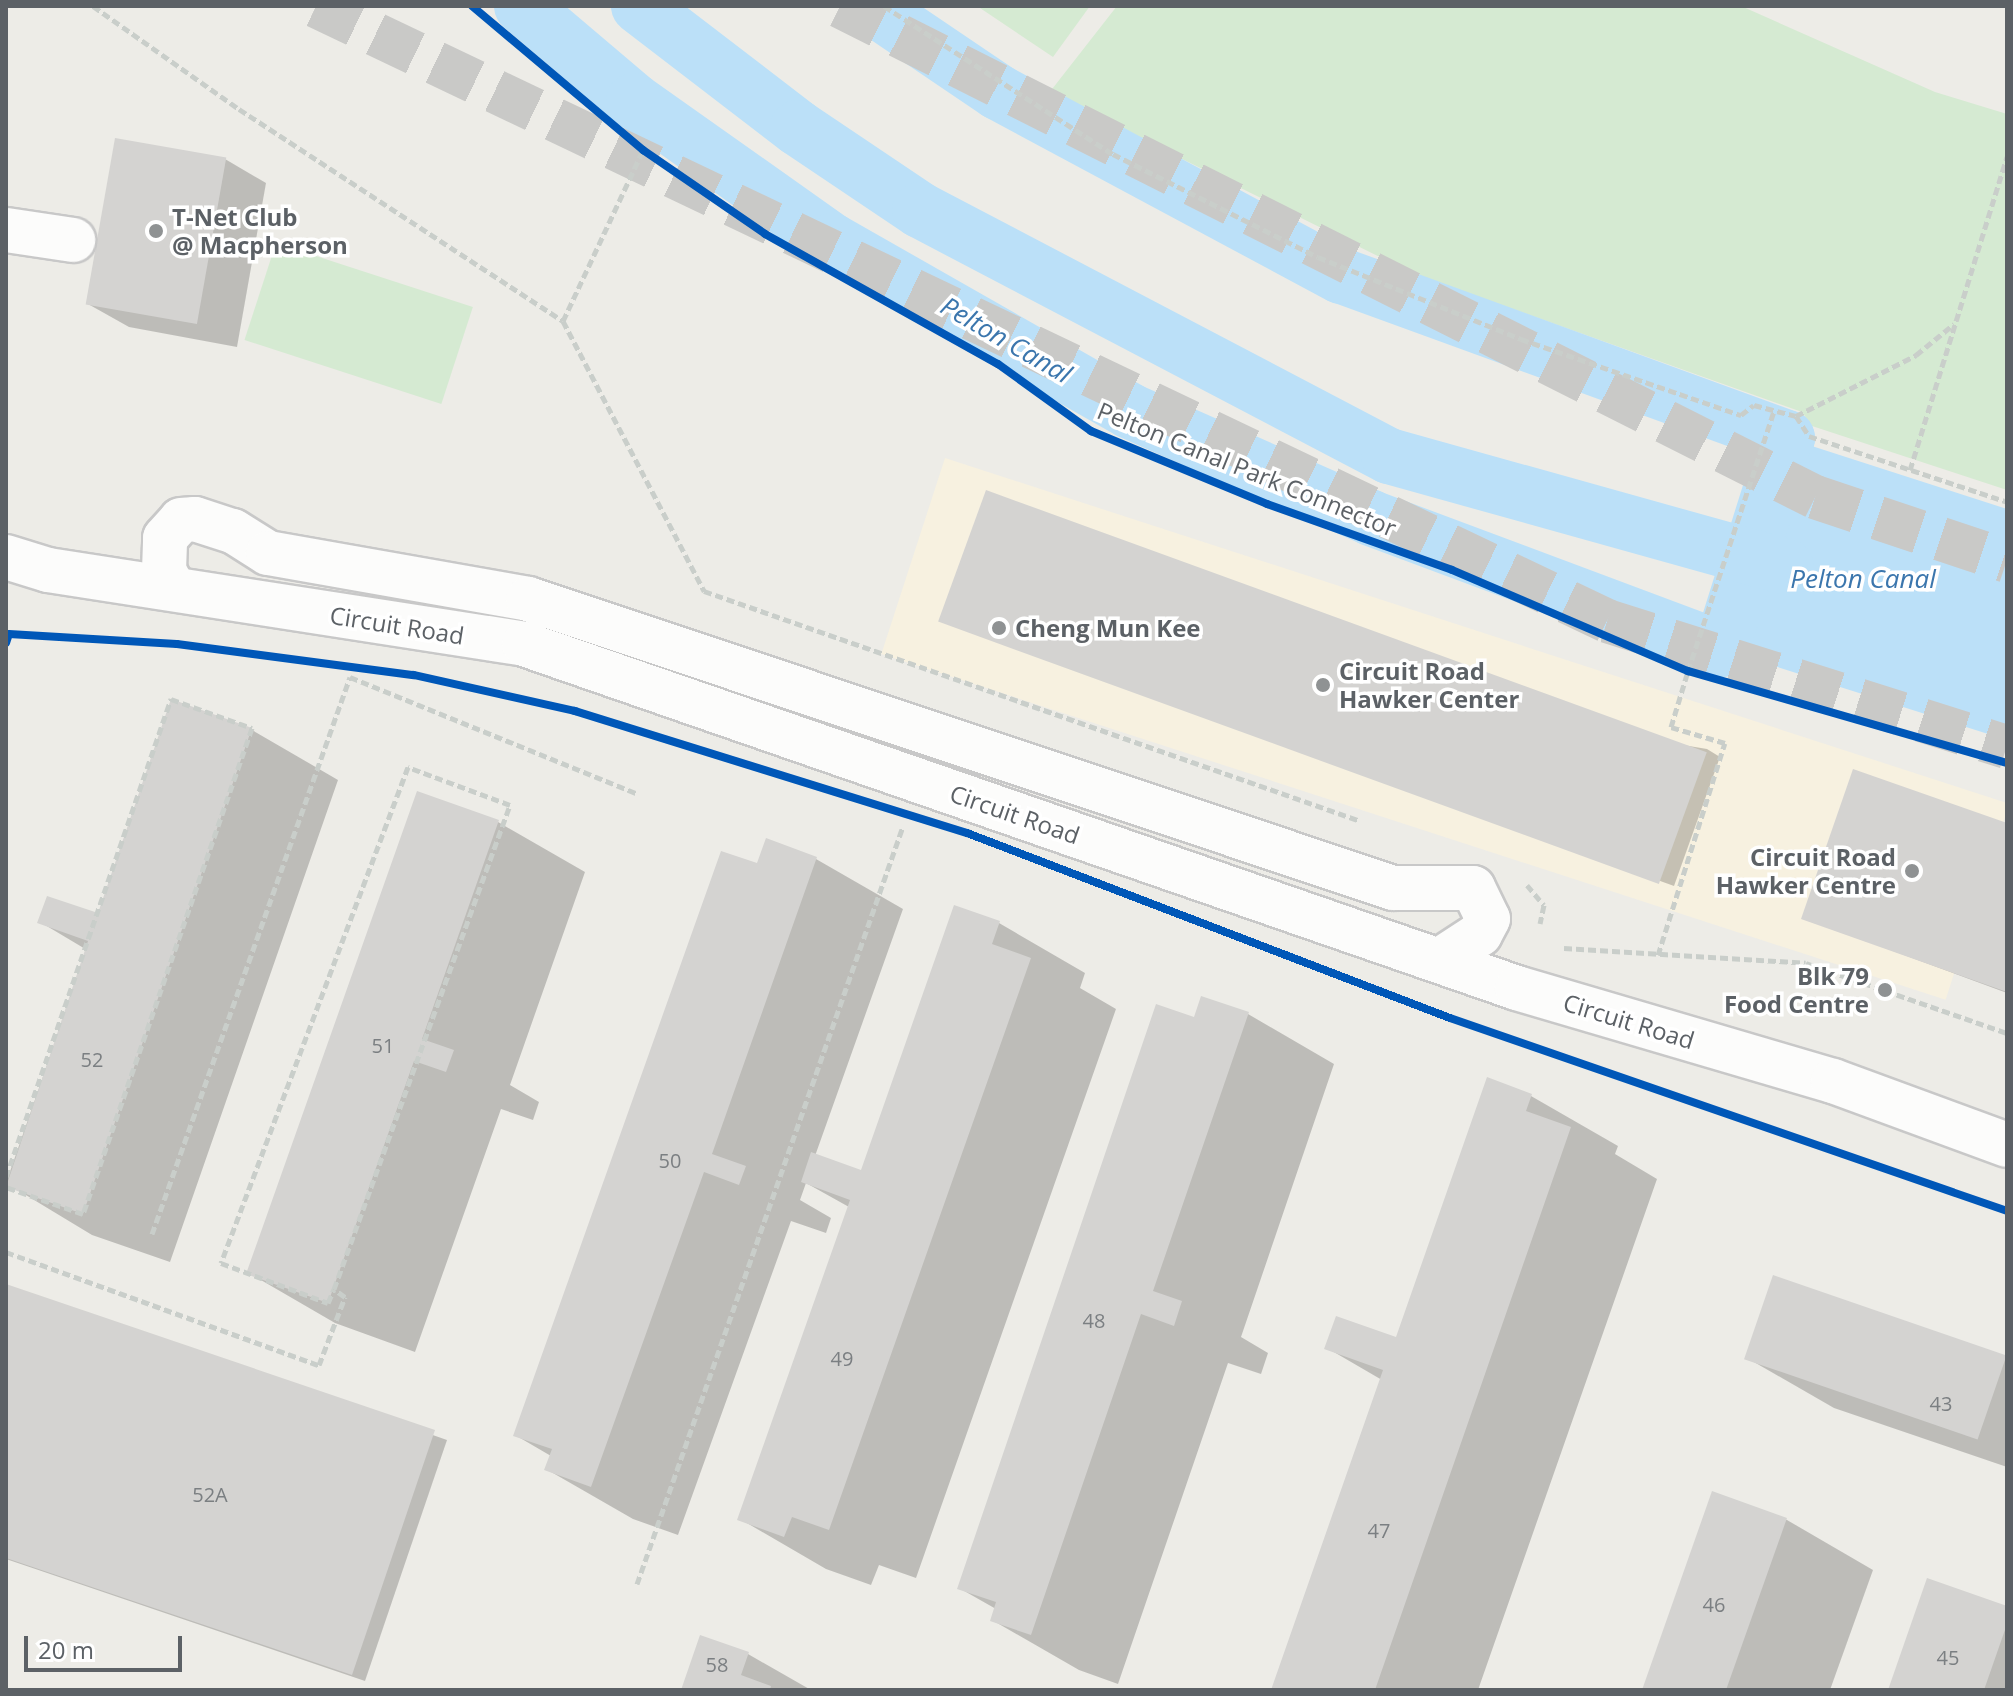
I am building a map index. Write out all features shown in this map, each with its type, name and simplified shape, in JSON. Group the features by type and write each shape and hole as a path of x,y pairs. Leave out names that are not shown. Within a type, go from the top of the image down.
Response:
{"street":[{"path":"6,230 73,240"},
{"path":"172,585 164,571 165,538 181,520 195,519 233,531 268,553 528,599 1393,888 1473,888 1488,919 1480,934 1440,960"},
{"name":"Circuit Road","path":"6,557 48,570 172,585 524,644 1440,960 1833,1081 2007,1145"}],"path":[{"path":"93,6 239,109 563,321 704,591"},
{"path":"884,6 1113,154 1318,257 1521,339 1741,415 1754,405 1796,416 1916,355 1955,323"},
{"path":"631,140 655,158"},
{"path":"563,321 643,150"},
{"path":"1910,470 2007,157"},
{"path":"1658,955 1725,743 1671,727 1774,411"},
{"path":"1796,416 1809,436 2007,502"},
{"path":"1674,665 1703,675"},
{"path":"351,667 367,669"},
{"path":"152,1234 350,677 636,793"},
{"path":"6,1177 171,699 252,728 83,1214 6,1187"},
{"path":"408,767 510,805 334,1289 328,1303 221,1263 408,767"},
{"path":"637,1584 907,814"},
{"path":"6,1252 319,1365 345,1297 334,1289"}],"shaded area":[{"path":"945,458 2007,803 1946,1000 881,654"}],"green space":[{"path":"977,6 1090,6 1053,57"},
{"path":"1117,6 1741,6 1935,92 2007,114 2007,490 1812,426 1802,412 1414,274 1049,93"},
{"path":"276,243 473,307 441,404 244,340"}],"water":[{"name":"Pelton Canal","path":"1787,438 2007,509 2007,740 1721,649"}],"building":[{"name":"T-Net Club @ Macpherson","path":"115,138 226,158 197,324 86,304"},
{"name":"Circuit Road Hawker Center","path":"986,490 1707,752 1659,884 938,622"},
{"path":"171,699 252,728 83,1214 6,1187 88,941 37,923 47,896 98,913"},
{"name":"Circuit Road Hawker Centre","path":"1853,769 2007,823 2007,992 1801,919"},
{"path":"417,791 499,820 422,1039 454,1050 446,1072 414,1061 328,1303 246,1274"},
{"path":"766,838 817,857 712,1154 746,1166 739,1185 704,1172 591,1487 544,1470 552,1449 513,1436 721,851 757,863"},
{"path":"954,905 1000,921 992,944 1031,958 829,1530 792,1517 784,1537 737,1520 850,1200 801,1182 811,1152 861,1170"},
{"path":"1201,996 1249,1012 1153,1291 1182,1301 1174,1326 1141,1314 1031,1635 990,1621 996,1602 957,1589 1156,1004 1194,1017"},
{"path":"1487,1077 1532,1094 1526,1111 1571,1127 1375,1690 1271,1690 1383,1370 1324,1349 1336,1316 1396,1337"},
{"path":"1773,1275 2007,1355 1978,1440 1744,1359"},
{"path":"6,1284 435,1430 352,1675 6,1558"},
{"path":"1712,1491 1787,1518 1726,1690 1642,1690"},
{"path":"1927,1578 2007,1606 2007,1624 1984,1690 1888,1690"},
{"path":"700,1635 749,1652 741,1675 771,1686 770,1690 681,1690"}],"waterway":[{"name":"Pelton Canal","path":"522,6 634,101 832,241 1130,411 1371,518 1721,649 1787,438 1341,276 998,92 871,6"},
{"name":"Pelton Canal","path":"639,6 798,128 920,210 1389,456 1786,567"}],"tunnel":[{"path":"316,6 1607,621 2007,747"},
{"path":"840,6 1815,497 2007,561"}],"cycle path":[{"name":"Pelton Canal Park Connector","path":"472,6 643,150 765,234 998,364 1091,431 1267,504 1452,570 1688,671 2007,763"},
{"path":"6,643 9,634 177,644 414,675 575,711 967,833 1450,1018 2007,1211"}],"place":[{"name":"T-Net Club @ Macpherson","path":"156,231"},
{"name":"Cheng Mun Kee","path":"999,628"},
{"name":"Circuit Road Hawker Center","path":"1323,685"},
{"name":"Circuit Road Hawker Centre","path":"1912,871"},
{"name":"Blk 79 Food Centre","path":"1885,990"}]}
